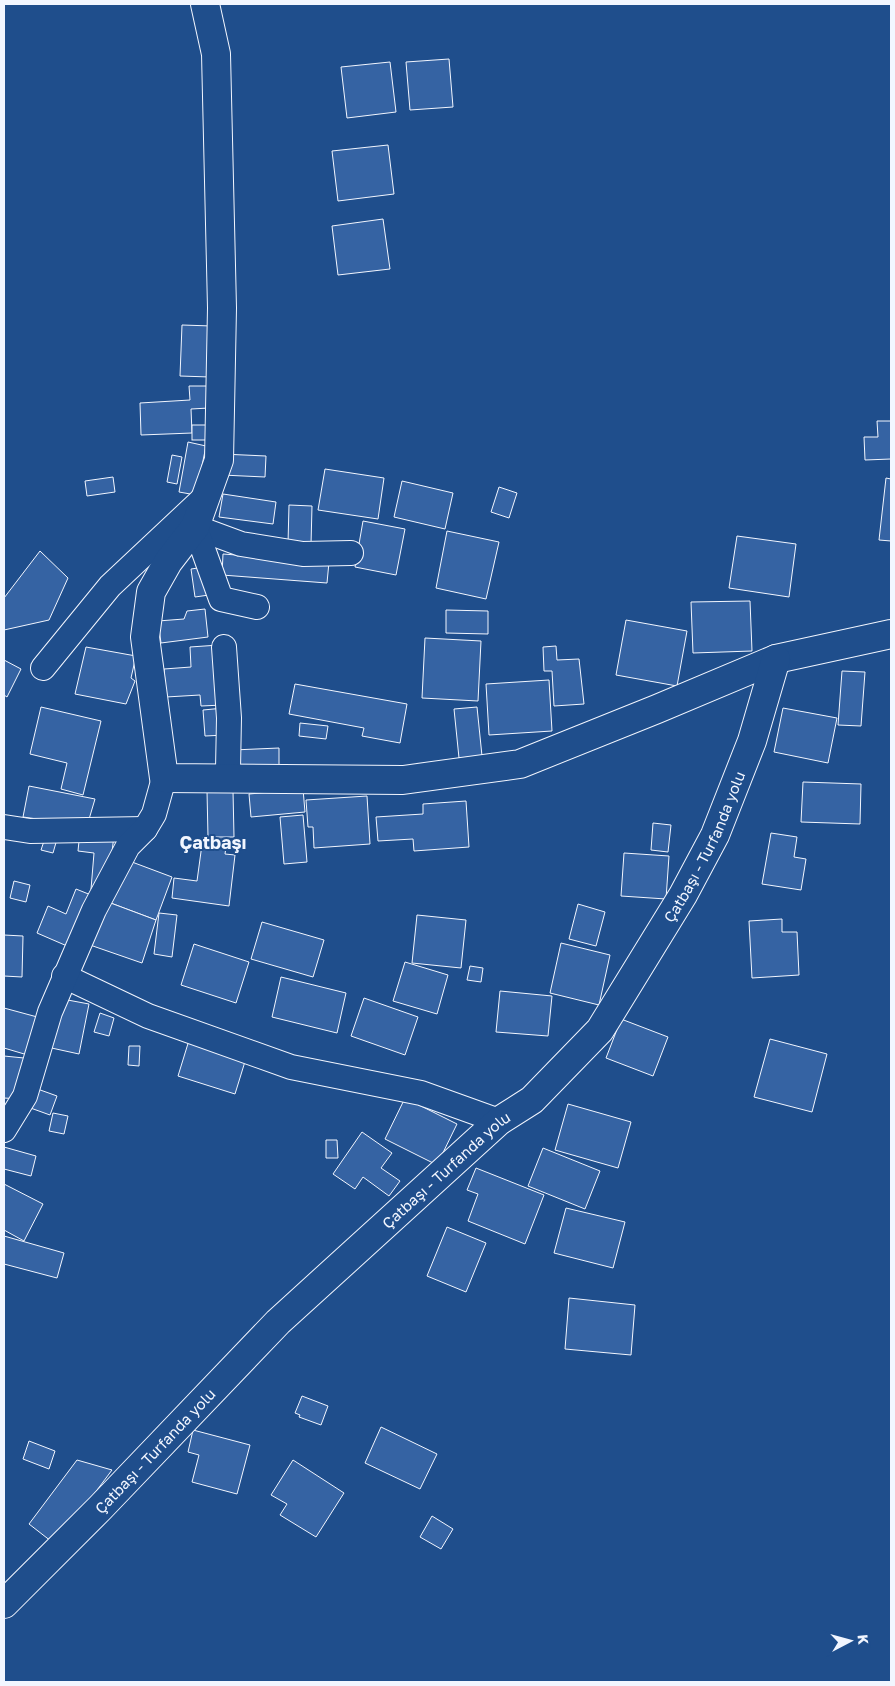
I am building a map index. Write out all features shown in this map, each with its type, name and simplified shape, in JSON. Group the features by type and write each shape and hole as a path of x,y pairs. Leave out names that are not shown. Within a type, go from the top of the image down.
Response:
{"street":[{"path":"4,1130 25,1096 50,1012 94,910 128,846 145,829 154,814 164,778 145,637 151,592 168,562 195,527 219,460 222,308 216,54 206,4"},
{"path":"43,668 110,586 207,495"},
{"path":"195,527 241,544 303,554 351,553"},
{"path":"195,527 221,600 257,607"},
{"path":"164,778 403,780 520,764 776,659 891,634"},
{"path":"224,647 229,718 228,769 231,778"},
{"name":"Çatbaşı - Turfanda yolu","path":"4,1604 100,1508 278,1322 499,1121 532,1100 600,1030 684,895 715,835 749,749 776,659"},
{"path":"4,827 30,831 145,829"},
{"path":"64,976 148,1016 291,1067 421,1093 499,1121"}],"building":[{"path":"449,59 453,107 410,110 406,62"},
{"path":"390,62 396,112 347,118 341,67"},
{"path":"388,145 394,194 338,201 332,151"},
{"path":"383,219 390,269 338,275 332,226"},
{"path":"182,325 212,326 210,377 180,376"},
{"path":"189,386 207,386 209,408 191,409 192,433 141,435 140,403 190,400"},
{"path":"877,421 891,421 891,459 865,460 864,437 878,437"},
{"path":"192,425 210,425 210,440 192,440"},
{"path":"188,442 206,446 196,495 179,492"},
{"path":"222,454 266,456 265,477 222,475"},
{"path":"172,455 182,457 177,484 167,482"},
{"path":"325,469 384,478 378,519 318,510"},
{"path":"113,477 115,492 87,496 85,481"},
{"path":"886,478 891,479 891,541 879,540"},
{"path":"402,481 453,493 445,529 394,517"},
{"path":"499,487 517,493 509,518 491,512"},
{"path":"223,494 276,502 273,524 219,517"},
{"path":"289,505 312,506 311,545 288,544"},
{"path":"363,521 405,529 396,575 355,567"},
{"path":"447,531 499,542 486,599 436,588"},
{"path":"737,536 796,544 789,597 729,588"},
{"path":"40,551 68,578 49,620 4,630 4,598"},
{"path":"223,554 329,562 327,583 222,575"},
{"path":"205,567 209,595 195,597 191,569"},
{"path":"750,601 752,651 693,653 691,602"},
{"path":"205,609 208,637 161,643 158,621 184,619 187,611"},
{"path":"446,610 488,611 488,634 446,633"},
{"path":"626,620 687,631 677,686 616,675"},
{"path":"425,638 481,641 478,701 422,698"},
{"path":"219,645 223,705 201,706 200,695 166,697 164,669 191,667 190,647"},
{"path":"556,646 557,660 579,659 584,704 554,706 552,671 544,671 543,647"},
{"path":"86,647 136,656 131,678 135,681 126,704 75,694"},
{"path":"4,660 21,669 7,697 4,695"},
{"path":"842,671 865,672 861,726 838,725"},
{"path":"549,680 552,731 489,735 486,684"},
{"path":"295,684 407,704 400,743 362,736 364,728 289,714"},
{"path":"41,707 101,721 83,795 61,789 67,763 30,754"},
{"path":"477,707 482,756 459,758 454,709"},
{"path":"224,708 226,735 205,736 203,710"},
{"path":"783,708 837,718 828,763 774,752"},
{"path":"300,723 328,726 326,739 299,736"},
{"path":"279,748 279,771 234,773 233,750"},
{"path":"803,782 861,784 860,824 801,822"},
{"path":"29,786 95,799 87,826 23,817"},
{"path":"303,789 305,812 251,817 249,794"},
{"path":"207,791 233,791 234,837 208,837"},
{"path":"367,796 370,844 314,848 313,827 308,827 306,800"},
{"path":"466,801 469,847 414,851 413,839 378,841 376,817 423,814 423,804"},
{"path":"303,815 307,862 284,864 280,817"},
{"path":"653,823 671,825 668,852 651,850"},
{"path":"80,831 114,835 110,869 104,890 91,889 94,853 78,851"},
{"path":"771,833 797,837 794,857 806,859 801,890 762,884"},
{"path":"46,835 57,839 53,853 41,850"},
{"path":"203,837 227,840 225,854 235,855 229,906 172,898 174,878 197,881"},
{"path":"624,853 669,856 666,899 621,896"},
{"path":"124,859 172,877 156,920 108,902"},
{"path":"14,881 30,885 26,902 10,898"},
{"path":"76,889 96,897 74,949 37,933 48,906 66,914"},
{"path":"108,902 156,920 142,963 90,945"},
{"path":"578,904 605,912 596,946 569,939"},
{"path":"159,913 177,915 172,957 154,954"},
{"path":"417,915 466,920 461,968 412,963"},
{"path":"782,919 782,932 797,932 799,975 752,978 749,921"},
{"path":"262,922 324,940 313,977 251,959"},
{"path":"4,935 23,936 22,977 4,976"},
{"path":"561,943 610,955 599,1005 550,993"},
{"path":"194,944 249,962 236,1003 181,985"},
{"path":"405,962 448,975 437,1014 393,1001"},
{"path":"470,966 483,968 481,982 467,980"},
{"path":"281,977 346,993 337,1033 272,1017"},
{"path":"500,991 552,996 548,1036 496,1032"},
{"path":"57,998 89,1004 79,1054 47,1047"},
{"path":"364,998 418,1017 405,1055 351,1036"},
{"path":"4,1008 41,1018 31,1056 4,1048"},
{"path":"100,1013 114,1018 109,1036 94,1032"},
{"path":"621,1019 668,1037 653,1076 606,1058"},
{"path":"190,1037 247,1055 235,1094 178,1076"},
{"path":"770,1039 827,1054 812,1112 754,1097"},
{"path":"129,1046 140,1046 139,1066 128,1065"},
{"path":"4,1056 24,1058 20,1099 4,1098"},
{"path":"32,1087 57,1096 50,1115 25,1106"},
{"path":"405,1098 457,1124 437,1165 385,1139"},
{"path":"568,1104 631,1122 618,1168 555,1150"},
{"path":"53,1113 68,1116 64,1134 49,1131"},
{"path":"362,1132 392,1153 381,1168 400,1181 389,1196 363,1177 355,1189 333,1174"},
{"path":"326,1140 337,1140 338,1158 326,1158"},
{"path":"4,1147 36,1156 31,1176 4,1169"},
{"path":"543,1148 600,1171 585,1209 528,1186"},
{"path":"476,1168 544,1195 525,1244 468,1221 478,1194 467,1190"},
{"path":"4,1184 43,1204 24,1241 4,1230"},
{"path":"566,1208 625,1222 613,1268 554,1253"},
{"path":"447,1227 486,1243 466,1292 427,1276"},
{"path":"4,1236 64,1253 57,1278 4,1264"},
{"path":"569,1298 635,1305 631,1355 565,1349"},
{"path":"302,1396 328,1406 321,1425 299,1417 300,1415 295,1413"},
{"path":"381,1427 437,1454 420,1489 365,1463"},
{"path":"193,1430 250,1445 237,1494 192,1482 199,1455 188,1452"},
{"path":"29,1441 55,1451 49,1469 23,1459"},
{"path":"77,1460 112,1470 56,1545 29,1524"},
{"path":"293,1460 344,1493 316,1537 280,1515 287,1504 271,1495"},
{"path":"432,1516 453,1529 441,1549 420,1537"}],"district":[{"name":"Çatbaşı","path":"213,842"}]}
